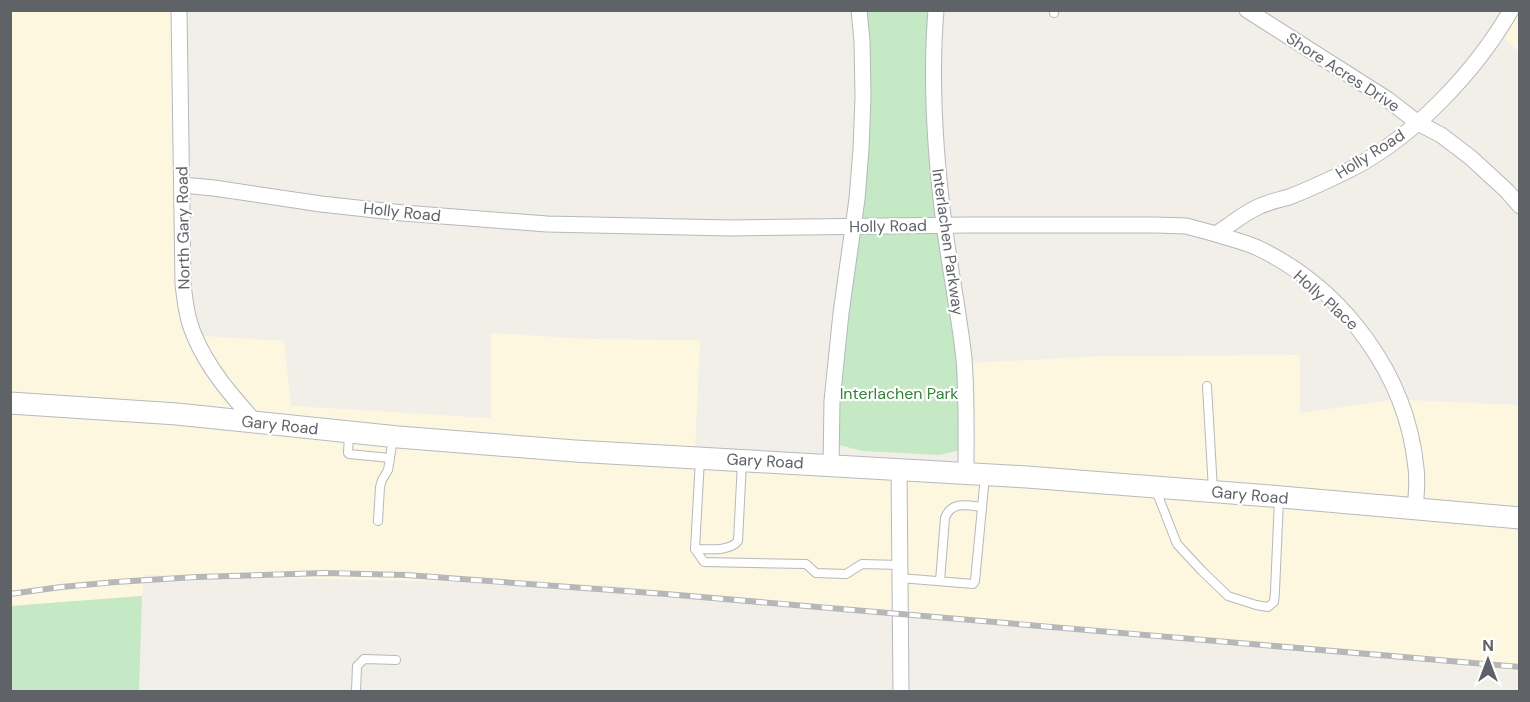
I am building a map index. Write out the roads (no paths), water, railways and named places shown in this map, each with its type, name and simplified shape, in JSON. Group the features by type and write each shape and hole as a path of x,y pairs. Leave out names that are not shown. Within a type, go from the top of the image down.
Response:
{"main road":[{"name":"Gary Road","path":"10,403 177,414 349,433 392,448 575,451 976,473 1520,518"}],"street":[{"name":"North Gary Road","path":"179,10 183,284 186,306 193,334 218,379 256,423"},
{"path":"831,465 832,401 841,313 854,226 861,149 863,97 859,10"},
{"name":"Interlachen Parkway","path":"936,10 934,74 936,143 944,225 957,304 976,473"},
{"name":"Shore Acres Drive","path":"1246,10 1387,99 1418,123 1440,135 1470,158 1507,191 1520,206"},
{"name":"Holly Road","path":"182,185 321,204 512,222 637,227 1186,226 1216,234 1258,207 1353,168 1389,146 1418,123 1466,75 1489,45 1511,10"},
{"name":"Holly Place","path":"1216,234 1258,248 1287,265 1316,286 1364,334 1386,369 1400,400 1410,434 1417,469 1415,510"},
{"path":"899,469 901,692"}],"lane":[{"path":"1207,386 1213,492"},
{"path":"378,521 382,480 388,470 392,448"},
{"path":"700,458 695,549 704,562 806,564 816,573 846,574 862,564 940,581 973,584 982,507 976,473"},
{"path":"695,549 727,548 738,541 742,460"},
{"path":"1155,487 1177,544 1202,571 1228,596 1268,607 1274,602 1279,497"},
{"path":"940,581 946,513 956,505 982,507"},
{"path":"356,692 357,666 364,659 396,660"}],"railway":[{"path":"10,594 61,587 196,577 325,573 406,575 666,594 1520,667"}],"park label":[{"name":"Interlachen Park","path":"899,393"}]}
